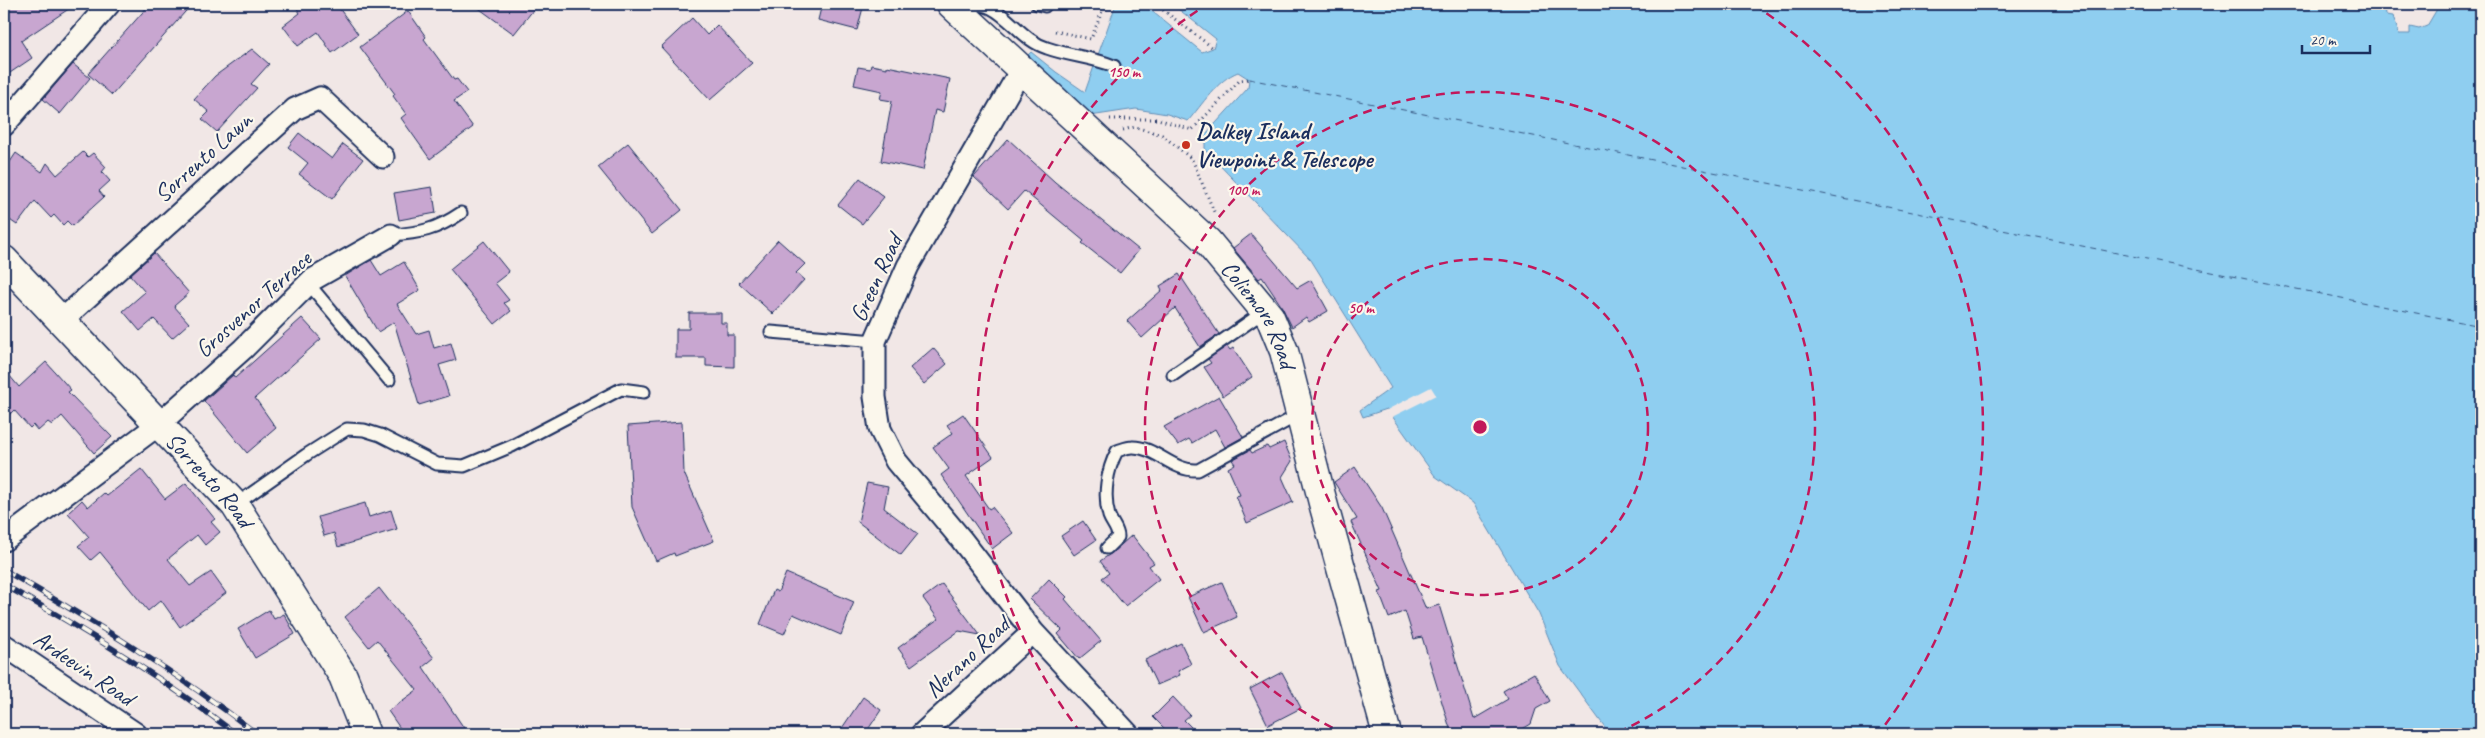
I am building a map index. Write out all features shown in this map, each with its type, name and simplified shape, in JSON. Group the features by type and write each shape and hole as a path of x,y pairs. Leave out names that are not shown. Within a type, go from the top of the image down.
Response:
{"street":[{"path":"4,125 109,4"},
{"name":"Coliemore Road","path":"953,4 1021,70 1207,241 1270,318 1284,352 1321,495 1387,734"},
{"name":"Green Road","path":"1021,70 908,266 875,341 875,396 880,430 896,461 961,539 1033,632"},
{"name":"Sorrento Lawn","path":"62,320 295,109 320,98 383,156"},
{"name":"Grosvenor Terrace","path":"4,540 158,424 242,349 308,283 391,235"},
{"name":"Sorrento Road","path":"4,260 235,505 343,676 366,734"},
{"name":"Nerano Road","path":"922,734 1033,632 1128,734"},
{"name":"Ardeevin Road","path":"4,645 136,734"}],"lane":[{"path":"953,4 980,5 991,8 1025,36 1045,48 1096,58 1114,66"},
{"path":"391,235 419,233 443,225 460,213"},
{"path":"308,283 389,380"},
{"path":"1173,375 1265,311"},
{"path":"772,332 875,341"},
{"path":"235,505 306,455 347,430 364,430 380,435 437,464 464,466 512,446 621,389 644,392"},
{"path":"1107,548 1118,537 1118,531 1109,516 1108,502 1109,467 1117,451 1133,447 1146,451 1187,471 1198,470 1301,414"}],"path":[{"path":"1048,28 1091,38 1105,4"},
{"path":"1155,4 1213,48"},
{"path":"1207,241 1215,211 1192,159 1162,135 1134,127 1108,134 1091,135 1088,123 1117,118 1158,119 1192,130 1240,80 1249,79"}],"water":[{"path":"1116,4 1143,4 1202,52 1213,48 1216,39 1172,4 2385,4 2386,15 2393,16 2399,34 2410,34 2410,27 2419,29 2427,26 2440,4 2481,4 2481,734 1610,734 1560,666 1539,614 1473,503 1435,476 1387,409 1363,417 1360,410 1391,388 1311,260 1205,150 1205,135 1248,88 1249,79 1238,72 1230,76 1217,87 1188,121 1167,114 1136,109 1090,116 1027,56 1031,52 1085,92"}],"pier":[{"path":"1431,387 1436,395 1390,418 1386,412 1379,414"}],"building":[{"path":"10,4 76,4 21,41 32,58 4,77 4,8"},
{"path":"150,4 192,4 112,95 88,74"},
{"path":"294,4 336,4 358,34 332,53 318,32 298,46 283,26 300,13"},
{"path":"473,4 538,4 514,34"},
{"path":"822,4 864,4 857,30 818,20"},
{"path":"408,11 426,37 424,39 454,80 457,79 467,92 454,101 473,127 430,159 401,118 406,114 393,96 395,94 360,47"},
{"path":"692,18 707,35 717,25 752,63 710,100 661,47"},
{"path":"252,49 269,64 251,84 257,88 217,132 202,119 209,112 194,99 215,76"},
{"path":"73,64 90,78 60,114 43,99"},
{"path":"871,65 887,68 887,66 950,79 943,112 935,110 923,170 881,161 892,101 880,99 882,91 854,85 858,67 870,69"},
{"path":"299,133 332,159 343,144 363,159 332,199 299,174 308,163 288,147"},
{"path":"1008,139 1055,182 1139,250 1120,273 1082,243 1084,241 1024,191 1008,209 974,177"},
{"path":"628,143 682,210 652,234 598,167"},
{"path":"83,152 88,157 93,153 106,167 102,172 110,181 99,191 104,197 72,226 67,221 63,225 54,215 51,218 35,201 17,225 4,216 4,171 16,153 42,172 47,163 57,175"},
{"path":"860,178 884,197 862,224 838,205"},
{"path":"432,187 436,213 399,220 394,193"},
{"path":"1251,234 1297,288 1311,280 1328,311 1309,322 1306,317 1292,327 1282,307 1262,277 1259,279 1233,248"},
{"path":"778,240 805,264 796,273 804,280 773,314 739,283"},
{"path":"484,241 509,272 495,283 509,300 504,303 511,311 495,324 450,269"},
{"path":"154,253 189,293 174,306 189,323 172,338 154,319 140,331 123,311 145,292 130,275"},
{"path":"371,260 381,276 404,262 420,290 397,304 416,334 429,330 434,348 451,343 456,360 439,365 449,396 419,405 394,322 378,332 345,276"},
{"path":"1179,274 1219,334 1200,347 1175,308 1142,338 1127,321 1162,290 1160,286"},
{"path":"689,313 721,313 721,323 727,323 727,335 734,335 734,367 706,366 706,358 676,358 676,329 689,329"},
{"path":"302,318 321,339 255,398 276,428 247,453 204,401 233,375 235,378"},
{"path":"1227,346 1230,350 1233,348 1252,377 1223,396 1204,367 1211,363 1208,359"},
{"path":"933,348 947,364 924,384 910,368"},
{"path":"46,362 71,390 68,392 112,437 94,453 62,416 52,425 48,422 38,431 33,425 30,428 14,410 4,420 4,369 19,387"},
{"path":"1219,396 1243,437 1225,447 1215,429 1192,443 1189,439 1178,445 1164,427"},
{"path":"963,414 993,457 966,476 989,509 992,507 1013,533 992,549 941,475 949,469 933,447 953,433 947,425"},
{"path":"682,422 684,473 714,541 675,556 674,553 656,561 632,507 628,426"},
{"path":"1284,442 1292,461 1282,477 1293,502 1247,523 1236,496 1240,495 1228,468 1235,464 1232,460 1250,450 1252,453 1267,446 1269,449"},
{"path":"1355,467 1382,508 1426,609 1439,605 1474,719 1508,699 1503,691 1534,673 1550,701 1536,709 1531,724 1514,734 1447,734 1451,732 1422,637 1414,639 1405,611 1389,618 1379,592 1382,591 1351,522 1357,519 1334,482"},
{"path":"141,469 165,499 186,483 215,519 211,522 220,532 205,545 197,535 168,559 190,586 211,572 226,593 180,627 161,600 148,611 100,552 91,560 78,546 89,537 68,513 82,500 88,507 104,493 107,496"},
{"path":"867,483 888,487 884,508 918,534 901,555 858,522"},
{"path":"365,503 369,517 391,510 397,529 338,547 334,533 324,536 318,517"},
{"path":"1083,521 1096,540 1074,555 1061,536"},
{"path":"1132,535 1154,563 1149,566 1159,579 1125,606 1102,578 1109,573 1100,561"},
{"path":"786,573 854,602 841,635 793,614 784,634 760,624 774,590 778,592"},
{"path":"1049,579 1067,597 1065,599 1101,641 1079,659 1058,634 1062,630 1030,599"},
{"path":"1222,582 1237,617 1204,632 1188,597"},
{"path":"942,584 980,635 959,631 911,666 898,648 938,619 923,598"},
{"path":"379,588 434,658 423,667 468,734 404,734 388,711 417,690 377,640 369,647 345,617"},
{"path":"269,610 274,619 284,614 295,634 255,658 238,629"},
{"path":"1181,643 1191,664 1178,671 1180,675 1157,685 1145,660"},
{"path":"1282,672 1301,708 1268,725 1250,689"},
{"path":"863,697 881,710 865,734 838,734"},
{"path":"1173,697 1190,715 1184,720 1198,734 1170,734 1153,717"}],"ferry route":[{"path":"1249,79 2481,326"}],"railway":[{"path":"4,570 165,668 257,734"},
{"path":"4,585 123,655 180,693 236,734"}],"place":[{"name":"Dalkey Island Viewpoint & Telescope","path":"1186,145"}]}
